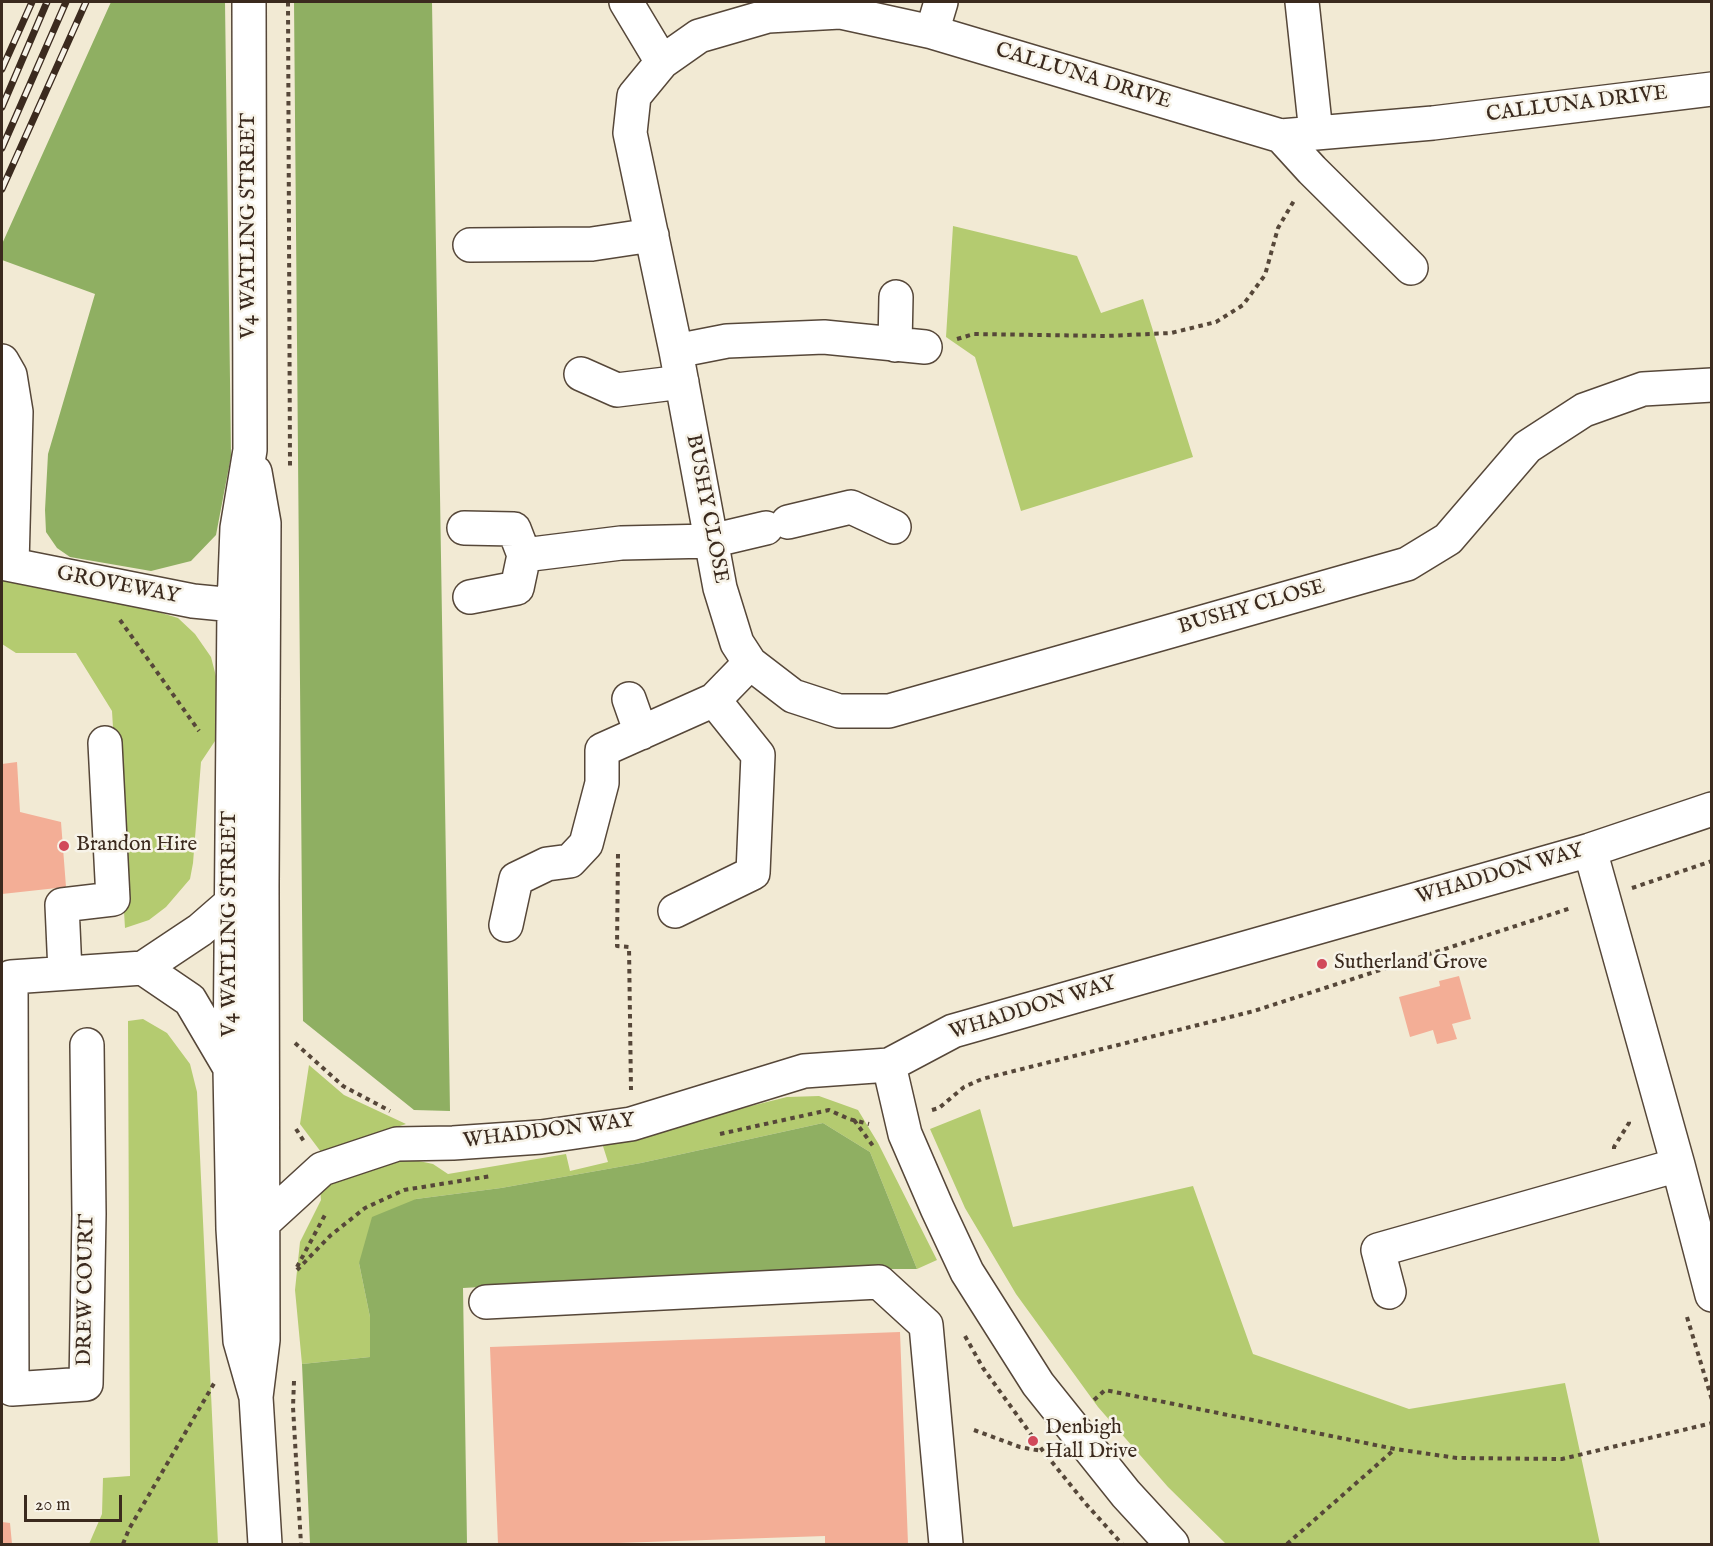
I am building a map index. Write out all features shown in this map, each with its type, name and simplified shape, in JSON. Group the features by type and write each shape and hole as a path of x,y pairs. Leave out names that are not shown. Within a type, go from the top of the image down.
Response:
{"street":[{"name":"V4 WATLING STREET","path":"249,2 250,450 237,528 234,605 230,1069 233,1229 240,1341 256,1397"},
{"path":"626,2 662,62"},
{"path":"1302,2 1316,133"},
{"name":"CALLUNA DRIVE","path":"653,241 630,133 634,96 662,62 699,36 768,9 936,17 1281,136 1433,123 1712,89"},
{"path":"1281,136 1411,268"},
{"path":"470,245 653,241"},
{"name":"BUSHY CLOSE","path":"653,241 720,588 737,643 750,663 793,696 839,711 890,711 1407,564 1448,539 1527,447 1584,410 1643,389 1712,385"},
{"path":"676,351 727,340 774,338 824,338 910,346 896,297"},
{"path":"2,362 10,375 16,412 7,564"},
{"path":"581,374 617,390 682,382"},
{"name":"V4 WATLING STREET","path":"250,450 264,523 263,1340 256,1397 265,1545"},
{"path":"524,555 621,543 711,541 851,507 894,527"},
{"path":"464,528 514,530 524,555 517,588 470,597"},
{"name":"GROVEWAY","path":"7,564 193,601 234,605"},
{"path":"506,925 516,879 547,864 570,861 586,843 602,783 602,750 714,700 750,663"},
{"path":"629,699 640,733"},
{"path":"675,911 753,873 758,755 714,700"},
{"path":"65,972 62,905 113,899 105,743"},
{"name":"WHADDON WAY","path":"263,1222 322,1169 397,1144 541,1137 631,1124 804,1071 890,1065 953,1031 1590,849 1712,809"},
{"path":"1590,849 1712,1295"},
{"path":"230,1069 190,1000 142,968 200,930 231,903"},
{"name":"DREW COURT","path":"87,1044 89,1214 86,1384 12,1389 11,977 142,968"},
{"path":"890,1065 900,1118 937,1208 967,1272 1038,1383 1126,1494 1172,1545"},
{"path":"1389,1292 1378,1250 1678,1165"},
{"path":"486,1302 879,1282 926,1325 946,1545"}],"path":[{"path":"910,346 974,334 1106,336 1171,333 1216,322 1243,305 1265,275 1278,228 1312,170"},
{"path":"619,843 617,946 630,947 631,1124"},
{"path":"717,1135 830,1110 849,1119 871,1124 939,1108 964,1087 982,1079 1254,1011 1712,861"},
{"path":"292,1052 292,1040 343,1086 393,1112"},
{"path":"292,1122 322,1169 334,1198 292,1275 331,1235 365,1208 404,1190 500,1175"},
{"path":"294,1373 293,1407 301,1545"},
{"path":"1069,1422 1105,1390 1395,1449 1457,1458 1562,1459 1712,1424"},
{"path":"974,1430 1020,1447 1043,1451"},
{"path":"1287,1545 1395,1449"}],"green space":[{"path":"111,2 225,2 231,456 216,535 191,561 151,571 70,557 57,548 46,532 48,454 95,294 2,260 2,244"},
{"path":"294,2 432,2 450,1111 414,1110 303,1021"},
{"path":"953,226 1077,256 1101,313 1143,299 1193,457 1021,511 975,357 946,337"},
{"path":"2,580 135,605 178,618 195,634 211,657 218,684 221,732 201,762 190,879 166,907 149,920 125,928 112,711 76,653 16,653 2,644"},
{"path":"143,1019 167,1033 190,1064 197,1092 218,1544 89,1544 102,1514 103,1478 130,1476 128,1021"},
{"path":"309,1065 344,1095 406,1124 321,1152 300,1124"},
{"path":"819,1096 858,1110 878,1143 937,1260 917,1269 870,1152 823,1123 641,1163 501,1188 416,1199 359,1263 370,1317 370,1357 302,1364 295,1290 300,1242 321,1200 320,1189 344,1174 391,1161 419,1161 433,1164 448,1174 566,1154 570,1171 608,1162 602,1143 787,1097"},
{"path":"980,1109 1013,1227 1193,1186 1253,1354 1409,1409 1565,1383 1600,1544 1226,1544 1168,1487 1098,1407 1016,1294 965,1208 930,1129"},
{"path":"823,1123 870,1152 917,1269 795,1269 463,1288 467,1544 310,1544 302,1364 370,1357 370,1317 359,1263 372,1217 416,1199 501,1188 641,1163"}],"building":[{"path":"17,762 20,812 61,822 66,887 2,894 2,764"},
{"path":"1459,976 1471,1019 1452,1024 1457,1039 1437,1044 1433,1030 1410,1037 1399,997 1440,986 1439,981"},
{"path":"900,1332 908,1544 825,1544 825,1536 588,1544 498,1544 490,1347"},
{"path":"2,1522 10,1523 12,1544 2,1544"}],"railway":[{"path":"2,69 32,2"},
{"path":"2,107 47,2"},
{"path":"2,148 66,2"},
{"path":"2,189 86,2"}],"place":[{"name":"Brandon Hire","path":"64,846"},
{"name":"Sutherland Grove","path":"1322,964"},
{"name":"Denbigh Hall Drive","path":"1033,1441"}]}
